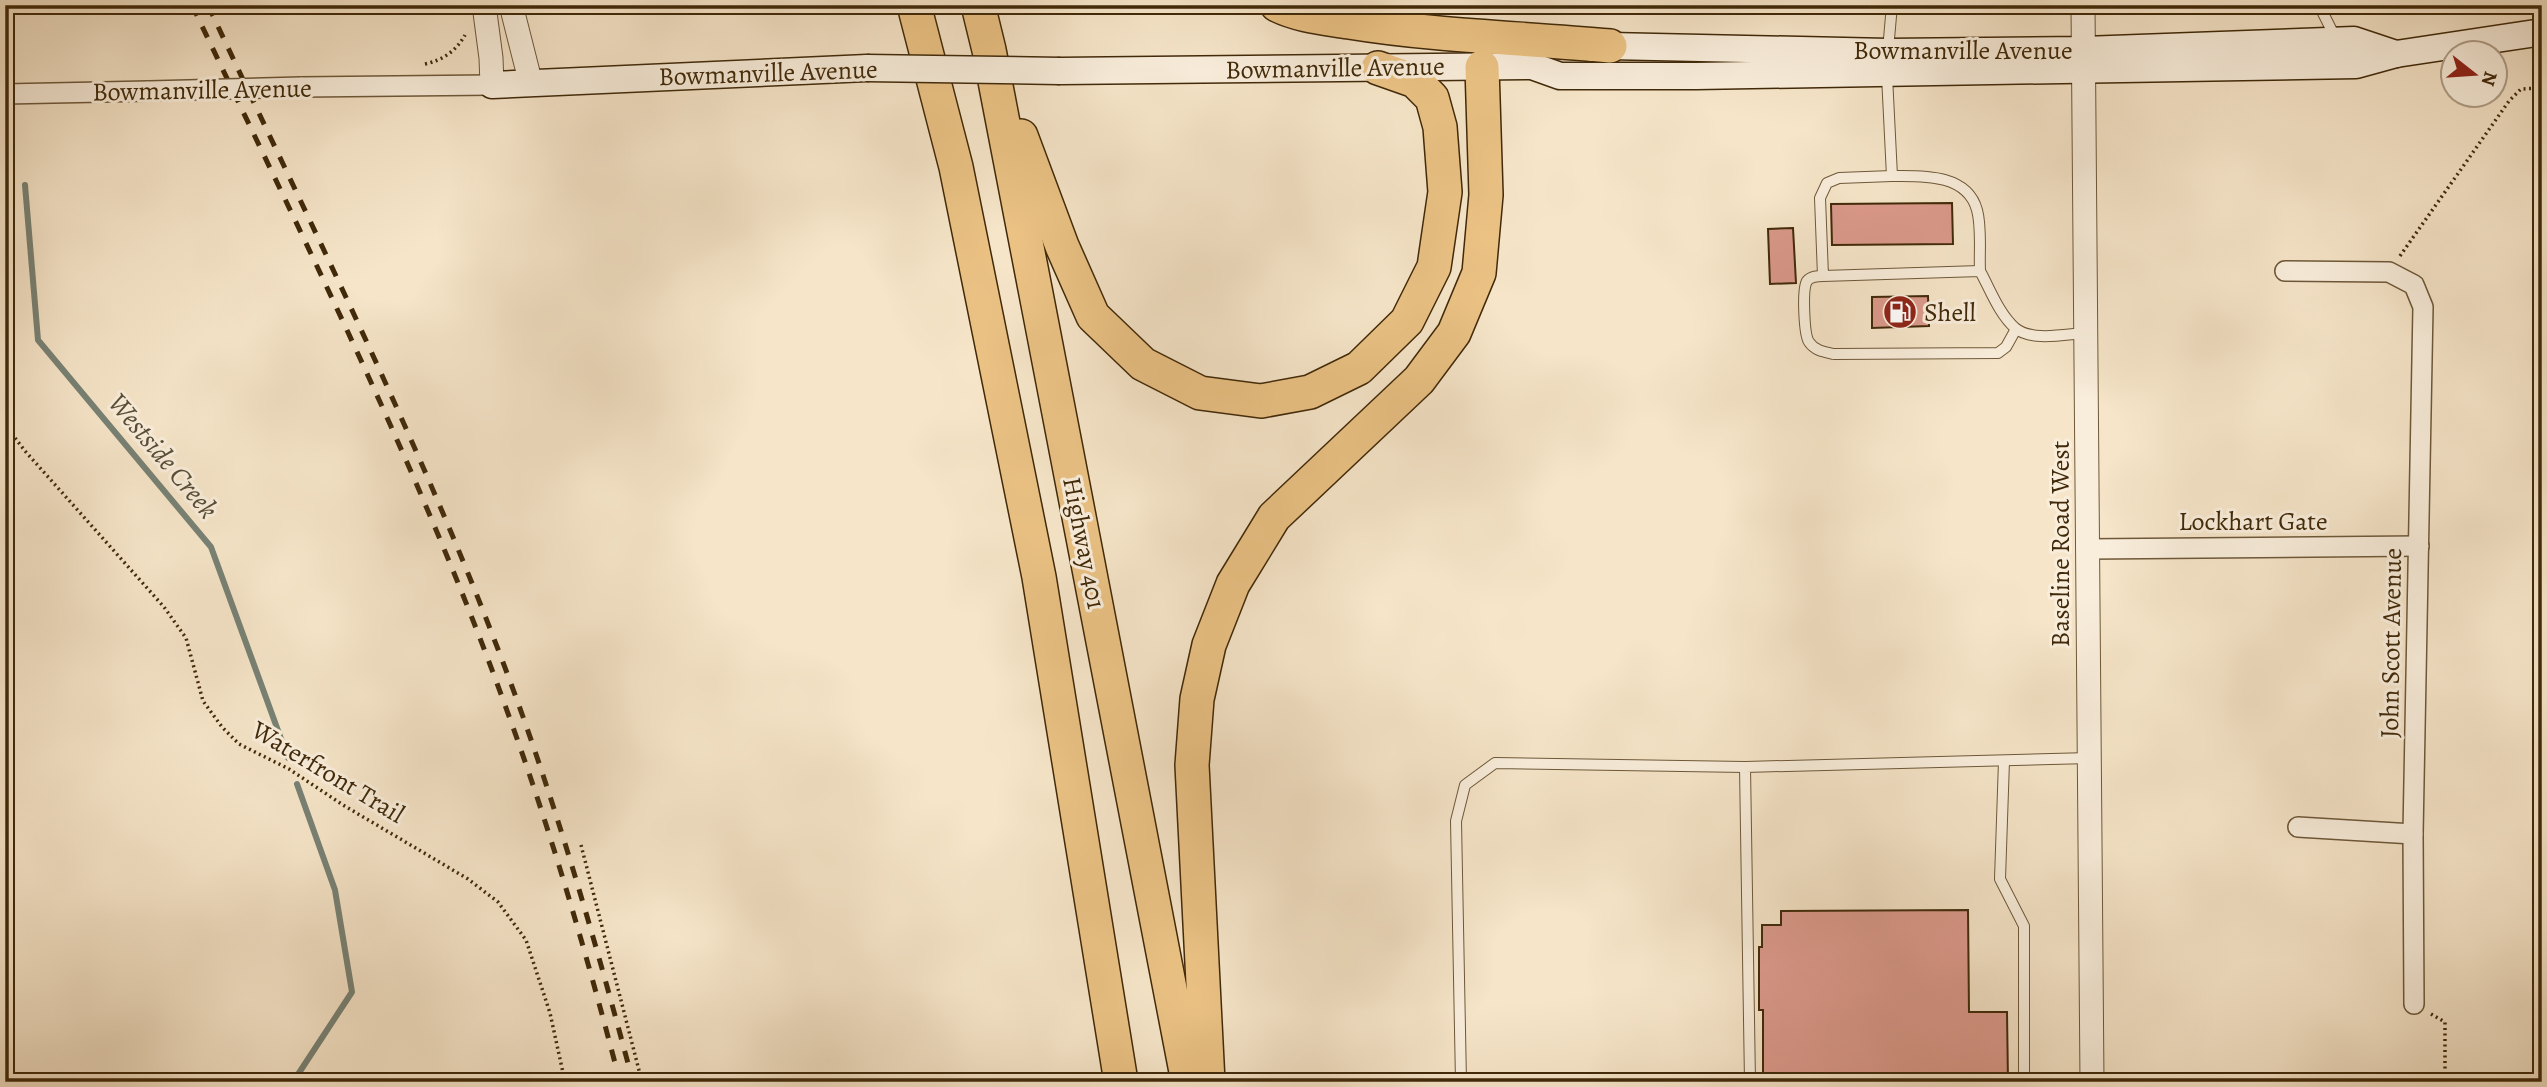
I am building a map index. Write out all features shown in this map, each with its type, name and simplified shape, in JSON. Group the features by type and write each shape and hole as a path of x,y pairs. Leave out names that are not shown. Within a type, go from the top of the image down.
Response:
{"highway":[{"path":"893,5 956,166"},
{"name":"Highway 401","path":"914,5 956,166 1039,577 1121,1082"},
{"name":"Highway 401","path":"978,5 989,50 1188,1082"},
{"path":"1277,5 1291,12 1380,27 1449,35 1610,46"},
{"path":"989,50 1062,246 1093,316 1143,364 1199,393 1261,401 1310,393 1359,368 1407,321 1434,267 1445,192 1440,127 1432,98 1415,81 1378,68"},
{"path":"1208,1082 1192,765 1197,699 1209,645 1233,584 1275,517 1419,380 1454,333 1479,273 1486,195 1482,66"}],"main road":[{"name":"Bowmanville Avenue","path":"492,85 867,68 1060,71 1532,66 1560,76 1887,63 2084,60 2356,65 2396,54 2542,32"},
{"name":"Bowmanville Avenue","path":"2084,60 2354,40 2396,54"},
{"name":"Bowmanville Avenue","path":"1532,66 1560,51 1610,46 1887,63"}],"street":[{"path":"484,5 492,85"},
{"path":"511,5 531,84"},
{"name":"Baseline Road West","path":"2083,5 2092,1082"},
{"name":"Bowmanville Avenue","path":"5,94 492,85"},
{"path":"2285,271 2389,272"},
{"name":"John Scott Avenue","path":"2389,272 2414,285 2423,307 2413,834 2414,1004"},
{"name":"Lockhart Gate","path":"2088,549 2419,546"},
{"path":"2298,827 2413,834"}],"lane":[{"path":"1892,5 1887,63 1892,176"},
{"path":"2319,5 2337,41"},
{"path":"1823,276 1820,198 1827,183 1839,178 1940,176 1967,193 1977,209 1980,271 2016,329 2034,335 2086,332"},
{"path":"1980,271 1813,277 1807,281 1804,289 1806,334 1810,344 1819,351 1834,354 1998,353 2006,347 2016,329"},
{"path":"1461,1082 1456,821 1465,785 1495,763 1745,767 2090,758"},
{"path":"2004,761 2000,879 2024,926 2024,1082"},
{"path":"1745,767 1750,1082"}],"path":[{"path":"414,65 439,61 458,47 469,28"},
{"path":"2389,272 2509,101 2521,89 2542,88"},
{"name":"Waterfront Trail","path":"5,425 25,452 164,607 186,638 203,701 222,727 239,744 289,769 343,805 468,879 498,902 526,940 550,1013 565,1082"},
{"path":"581,845 642,1082"},
{"path":"2414,1004 2445,1022 2445,1082"}],"building":[{"path":"1952,203 1953,244 1832,245 1831,204"},
{"path":"1793,228 1796,283 1770,284 1768,229"},
{"name":"Shell","path":"1928,296 1929,326 1872,328 1872,297"},
{"path":"1968,910 1969,1012 2007,1012 2008,1082 1763,1082 1763,1010 1759,1010 1759,947 1762,947 1762,925 1781,925 1781,911"}],"waterway":[{"name":"Westside Creek","path":"25,185 38,340 211,547 288,758"},
{"name":"Westside Creek","path":"293,1082 352,992 335,890 297,784"}],"railway":[{"path":"192,5 360,358 476,628 526,764 555,854 620,1082"},
{"path":"208,5 373,356 452,534 488,623 553,805 633,1082"}],"place":[{"name":"Shell","path":"1900,312"}]}
